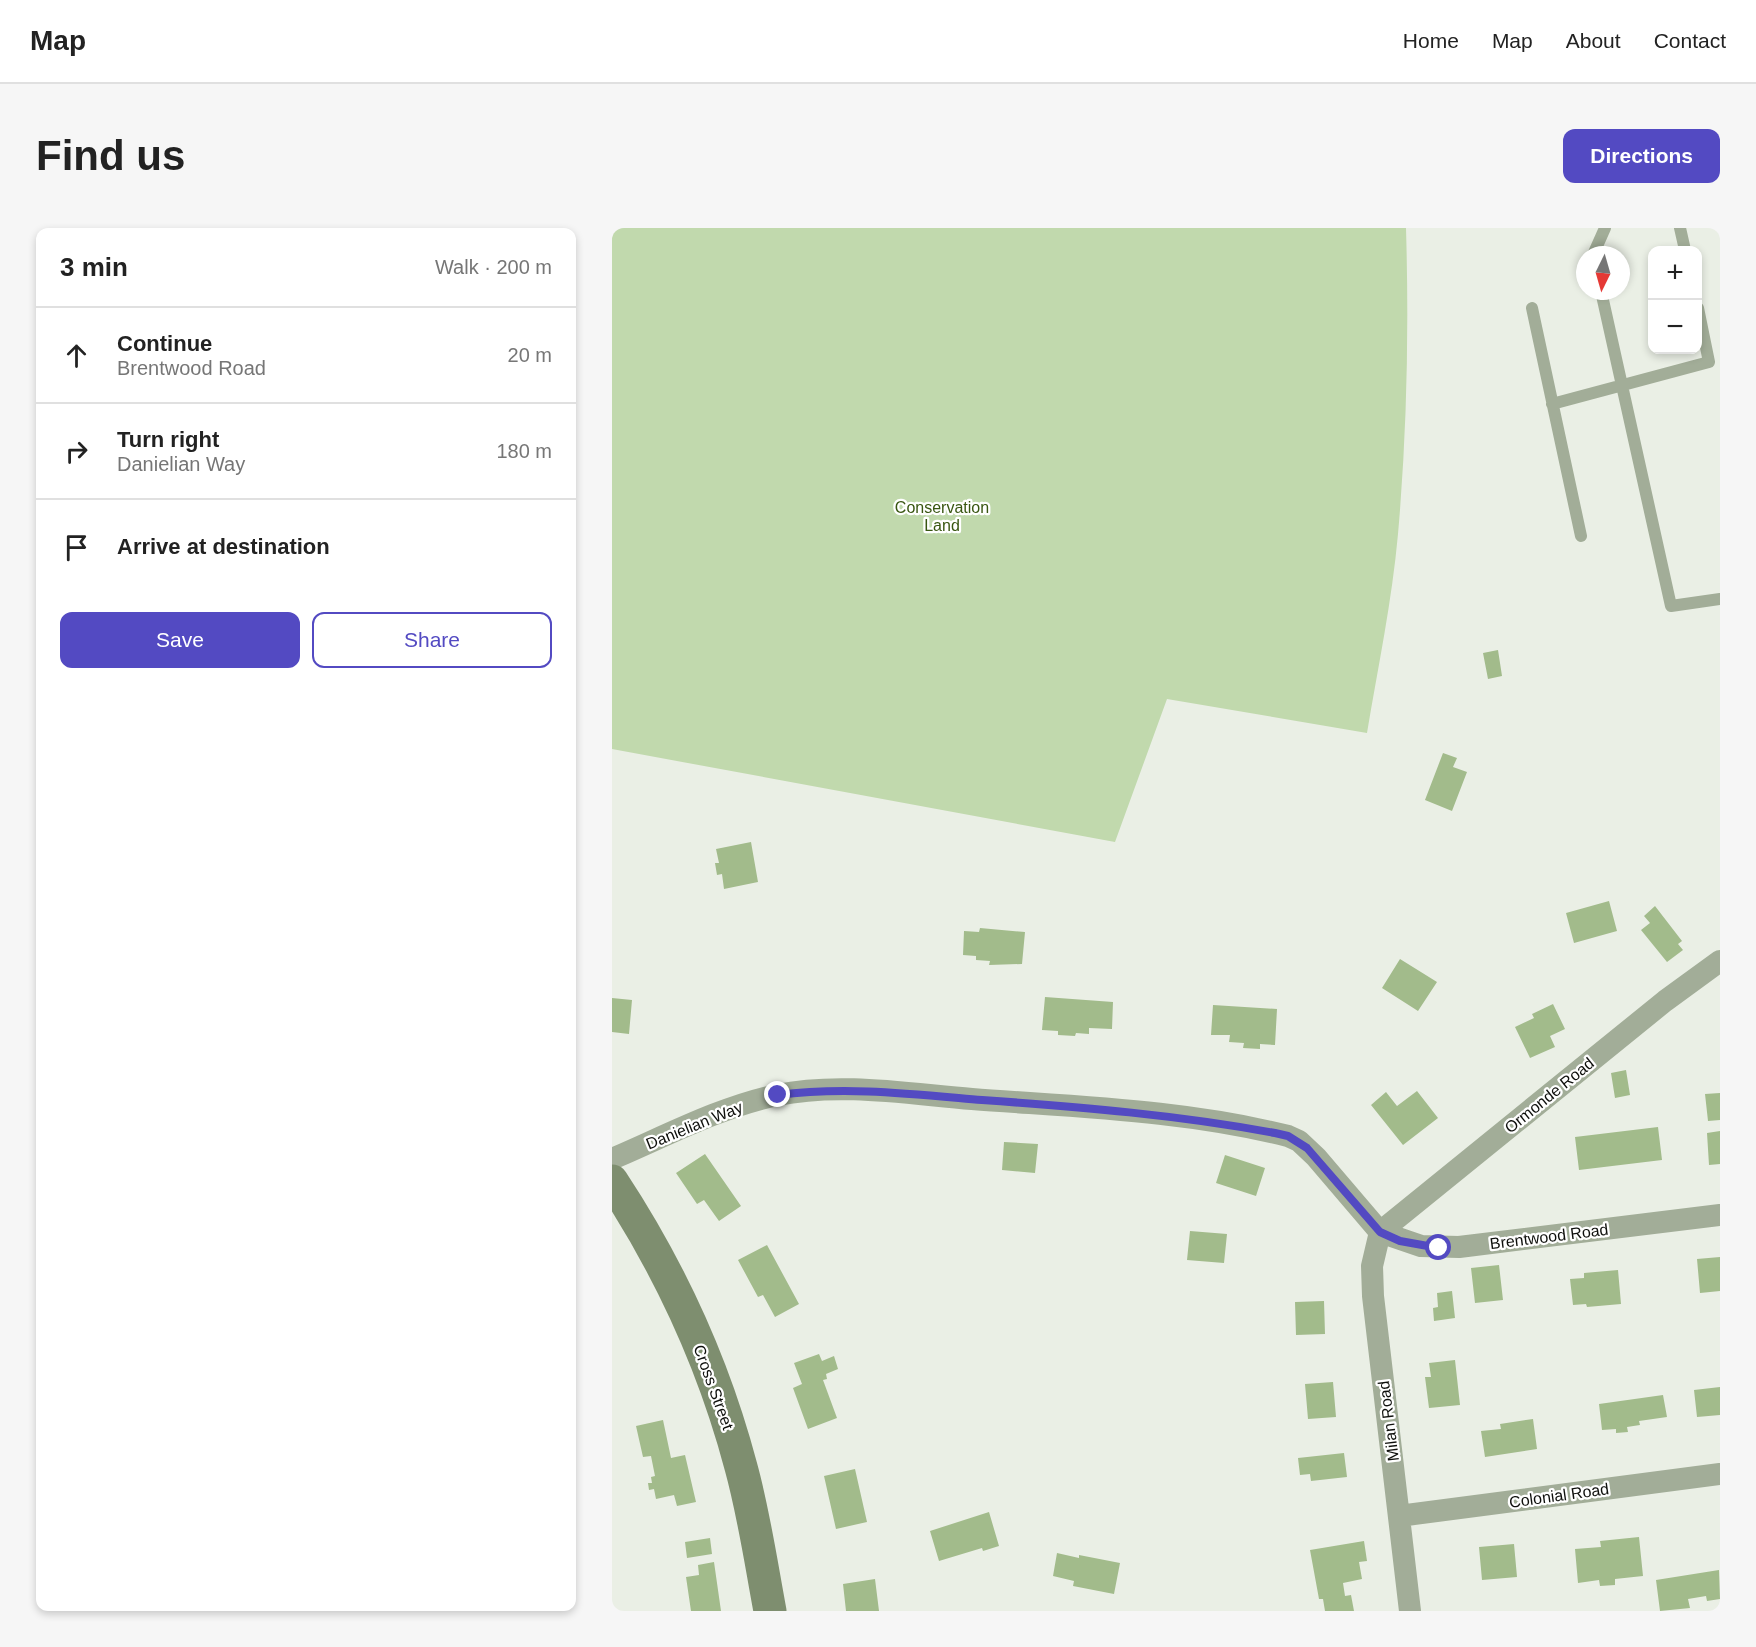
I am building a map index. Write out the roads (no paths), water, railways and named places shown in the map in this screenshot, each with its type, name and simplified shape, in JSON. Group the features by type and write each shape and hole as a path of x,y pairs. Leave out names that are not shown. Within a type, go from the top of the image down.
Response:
{"street":[{"name":"Ormonde Road","path":"1380,1232 1665,1000 1720,961"},
{"name":"Danielian Way","path":"612,1159 735,1106 778,1095 820,1089 1149,1112 1275,1133 1299,1141 1316,1157 1380,1232"},
{"name":"Cross Street","path":"612,1181 644,1232 686,1309 721,1404 741,1468 770,1611"},
{"name":"Brentwood Road","path":"1380,1232 1400,1241 1439,1248 1720,1215"},
{"name":"Milan Road","path":"1380,1232 1372,1266 1372,1288 1410,1611"},
{"name":"Colonial Road","path":"1399,1516 1720,1474"}],"lane":[{"path":"1597,246 1605,228"},
{"path":"1680,228 1683,246"},
{"path":"1603,300 1671,606 1720,598"},
{"path":"1532,308 1581,536"},
{"path":"1552,404 1710,362 1702,326"}],"park label":[{"name":"Conservation Land","path":"942,516"}]}
